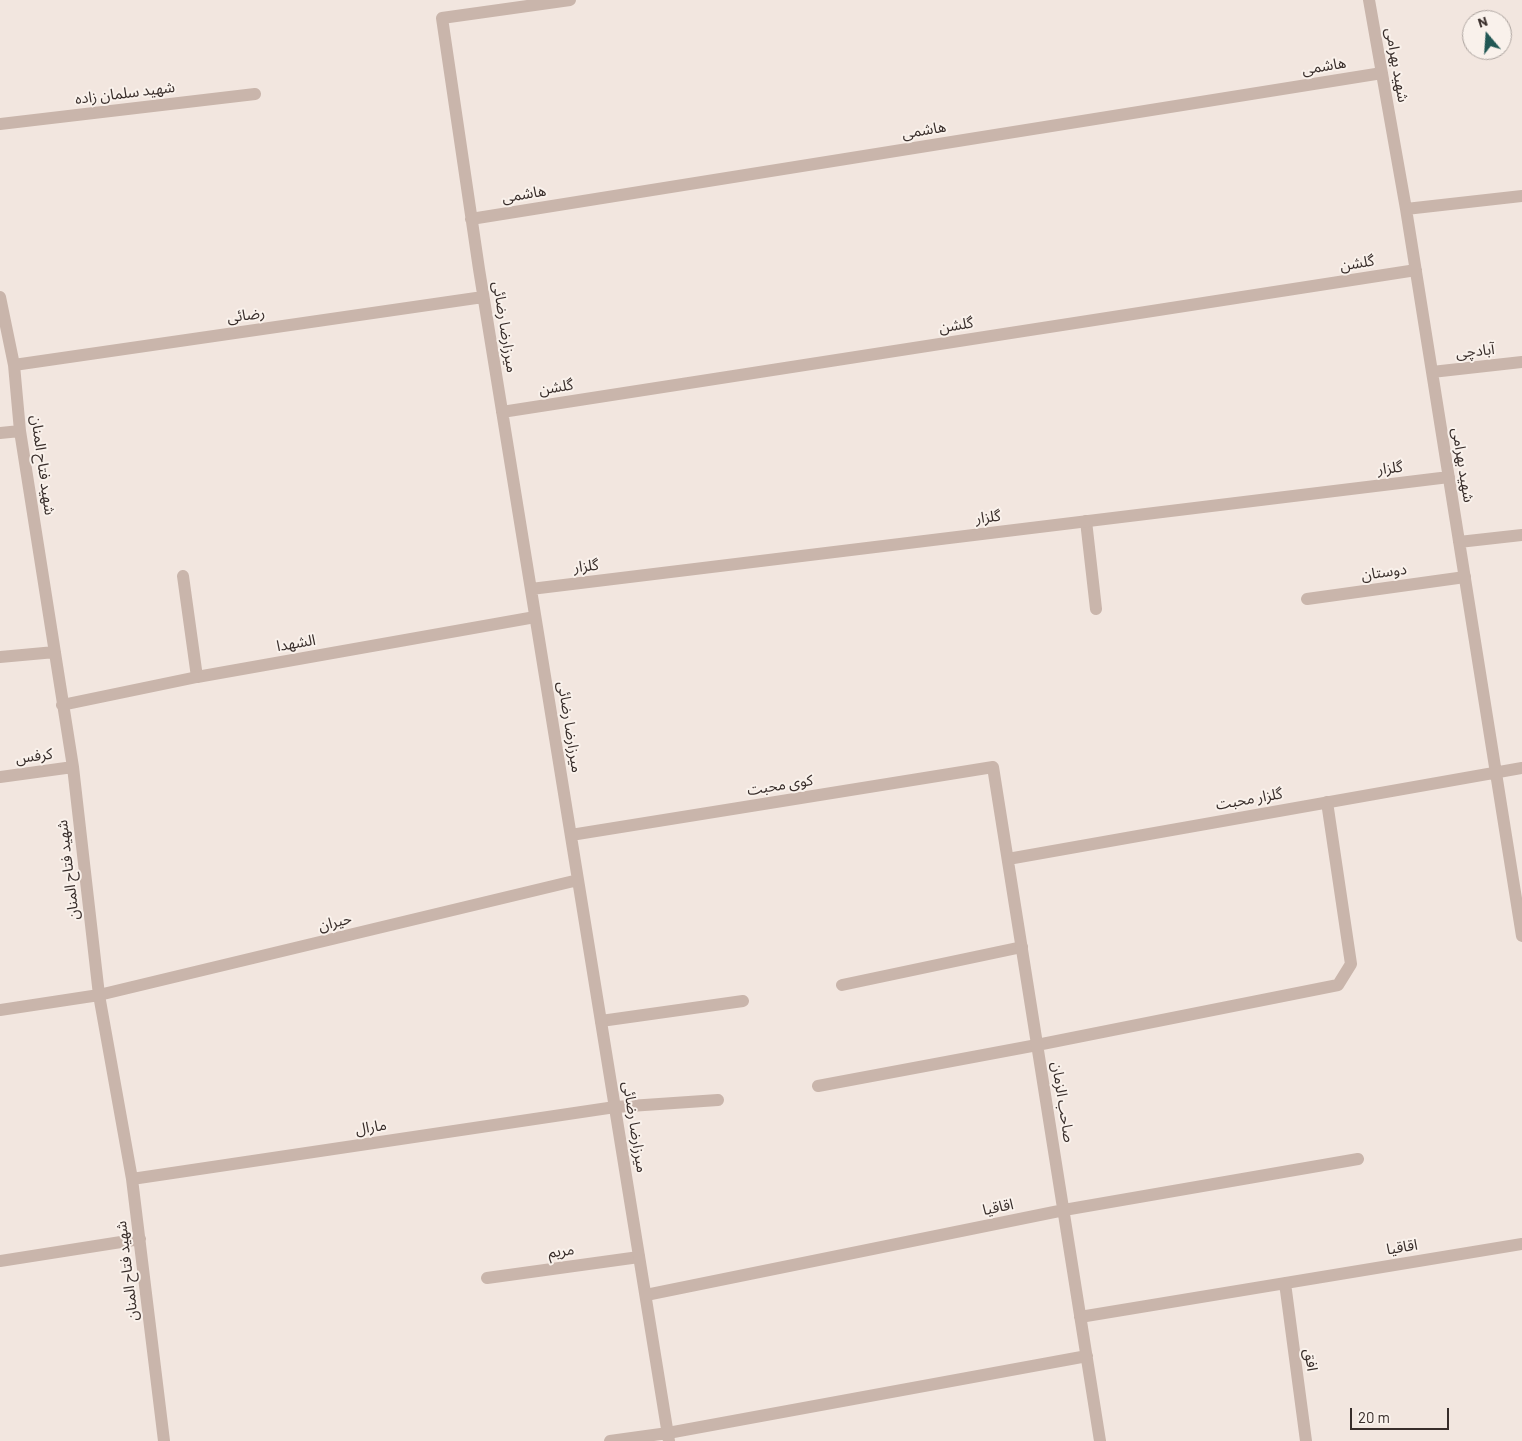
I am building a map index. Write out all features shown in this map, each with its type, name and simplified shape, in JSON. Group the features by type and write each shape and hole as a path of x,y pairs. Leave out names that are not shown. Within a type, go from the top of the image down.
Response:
{"street":[{"name":"میرزارضا رضائی","path":"570,0 442,18 483,297 668,1437"},
{"name":"شهید بهرامی","path":"1369,0 1416,270 1522,936"},
{"name":"هاشمی","path":"471,219 1382,73"},
{"name":"شهید سلمان زاده","path":"0,124 255,94"},
{"path":"1406,209 1522,196"},
{"name":"گلشن","path":"502,412 1416,270"},
{"name":"شهید فتاح المنان","path":"0,297 14,365 20,431 73,767 99,995 132,1179 164,1441"},
{"name":"رضائی","path":"14,365 483,297"},
{"name":"آبادچی","path":"1432,372 1522,362"},
{"path":"0,433 20,431"},
{"name":"گلزار","path":"531,590 1449,477"},
{"path":"1086,521 1096,609"},
{"path":"1459,542 1522,535"},
{"path":"183,576 197,677"},
{"name":"دوستان","path":"1307,599 1465,577"},
{"name":"الشهدا","path":"62,704 197,677 535,618"},
{"path":"0,657 55,652"},
{"name":"کرفس","path":"0,777 73,767"},
{"name":"کوی محبت","path":"571,835 993,767"},
{"name":"صاحب الزمان","path":"993,767 1100,1441"},
{"name":"گلزار محبت","path":"1008,859 1522,768"},
{"path":"818,1086 1037,1045 1338,985 1351,964 1327,802"},
{"name":"حیران","path":"0,1010 99,995 578,880"},
{"path":"842,985 1022,947"},
{"path":"601,1021 743,1001"},
{"name":"مارال","path":"132,1179 615,1107 718,1100"},
{"name":"اقاقیا","path":"646,1295 1064,1210 1358,1159"},
{"path":"0,1262 140,1239"},
{"name":"اقاقیا","path":"1080,1317 1522,1244"},
{"name":"مریم","path":"487,1278 639,1256"},
{"name":"افق","path":"1285,1283 1306,1441"},
{"path":"610,1441 668,1437 1087,1356"}]}
